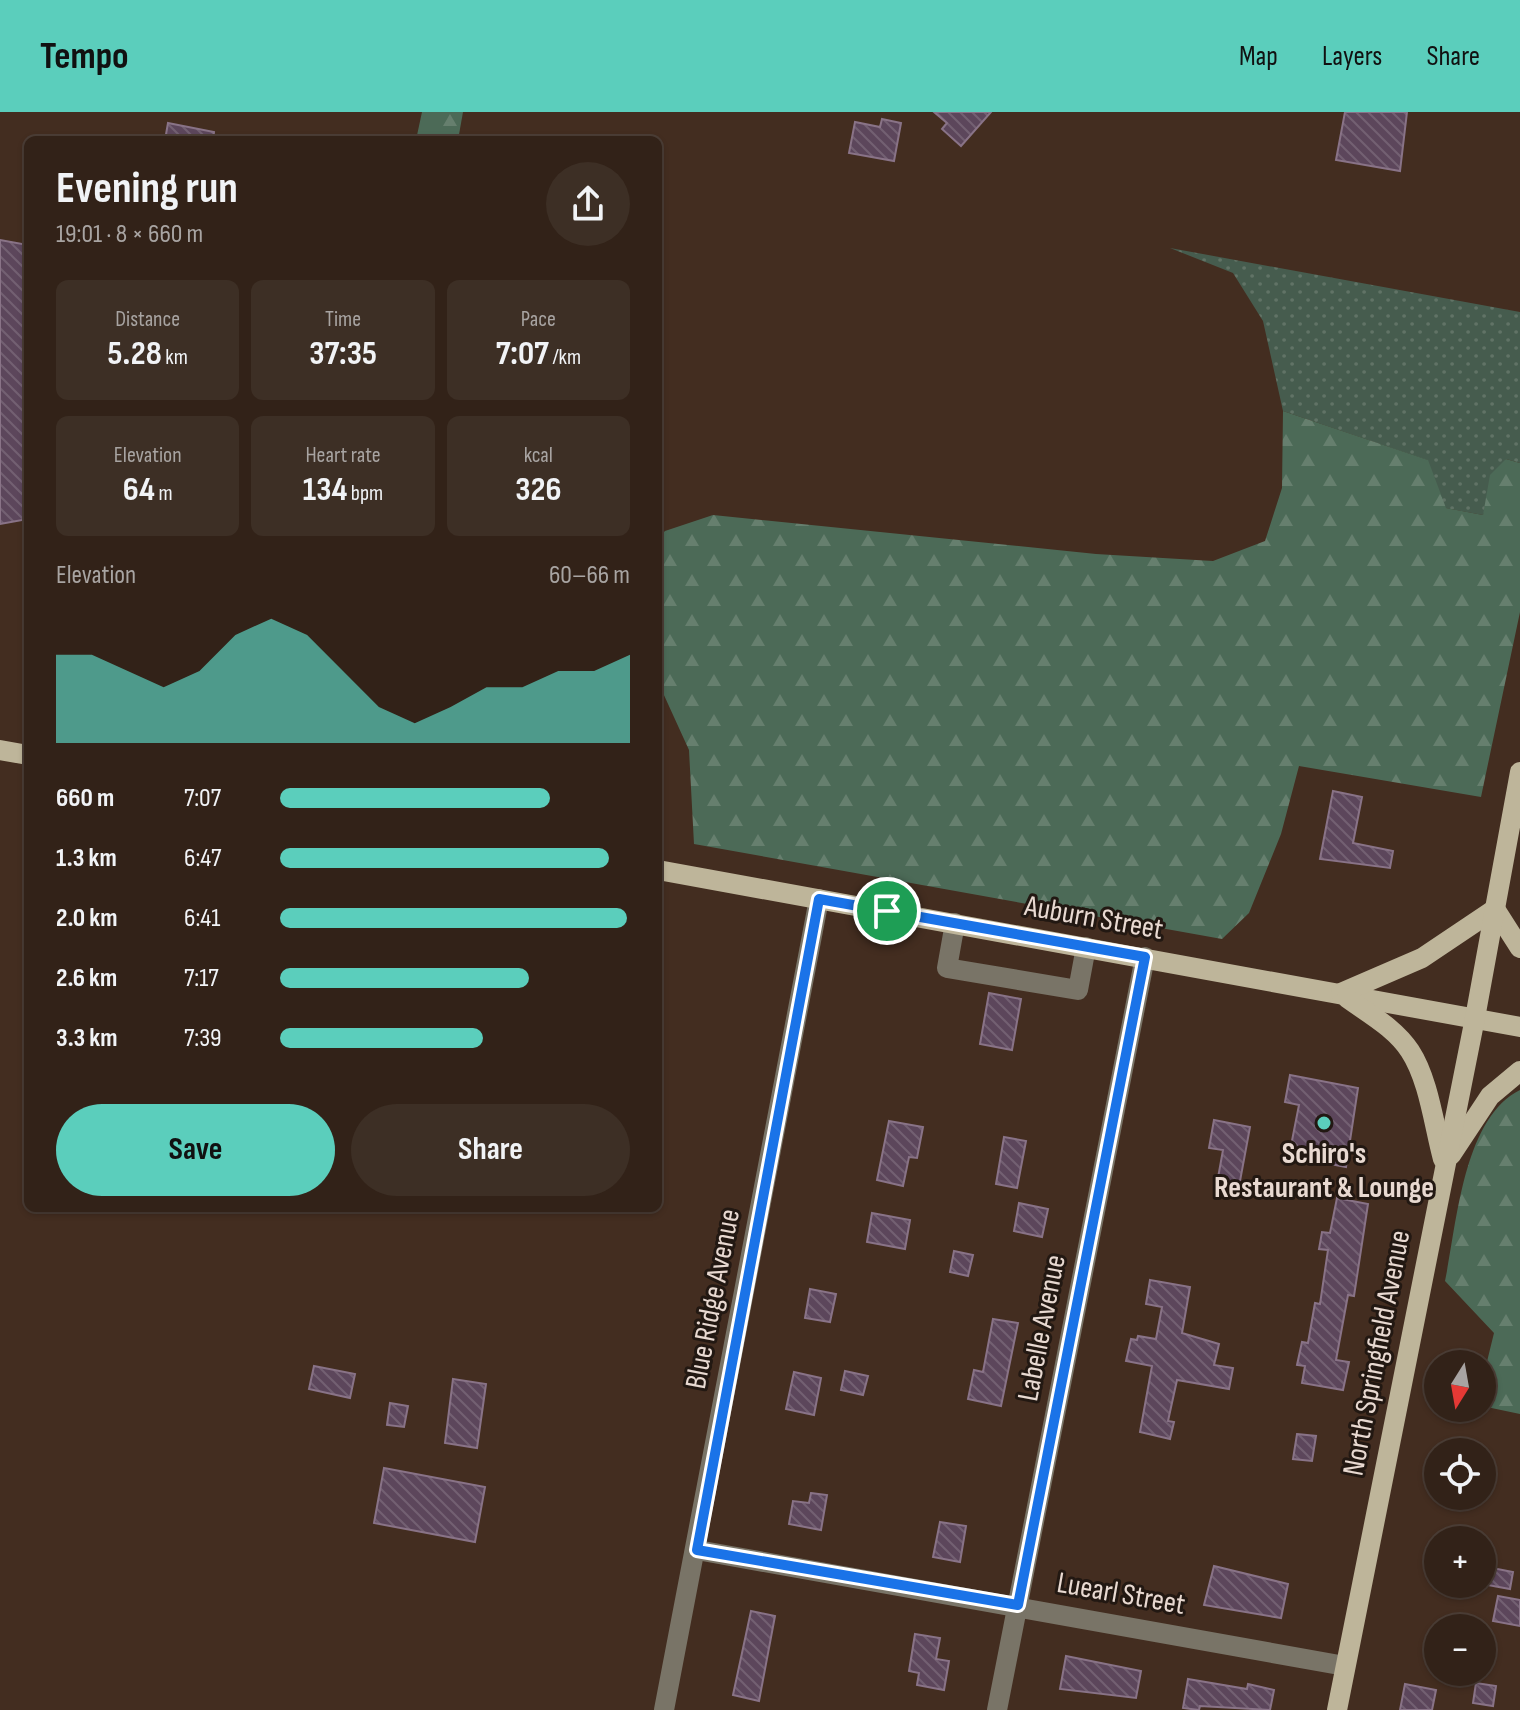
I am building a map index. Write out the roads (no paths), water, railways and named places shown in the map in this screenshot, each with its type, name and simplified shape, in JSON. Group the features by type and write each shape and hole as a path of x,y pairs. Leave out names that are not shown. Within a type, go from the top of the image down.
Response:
{"main road":[{"path":"0,750 24,754"},
{"name":"North Springfield Avenue","path":"1337,1710 1475,1018 1520,772"},
{"name":"Auburn Street","path":"662,871 1520,1027"},
{"path":"1341,993 1450,943 1495,909 1520,948"},
{"path":"1341,993 1392,1030 1410,1051 1444,1165"},
{"path":"1444,1165 1490,1096 1520,1071"}],"street":[{"name":"Blue Ridge Avenue","path":"664,1710 819,899"},
{"path":"955,923 947,968 1078,990 1086,947"},
{"name":"Labelle Avenue","path":"997,1710 1145,957"},
{"name":"Luearl Street","path":"697,1550 1018,1605 1345,1666"}],"place":[{"name":"Schiro's Restaurant & Lounge","path":"1324,1123"}]}
